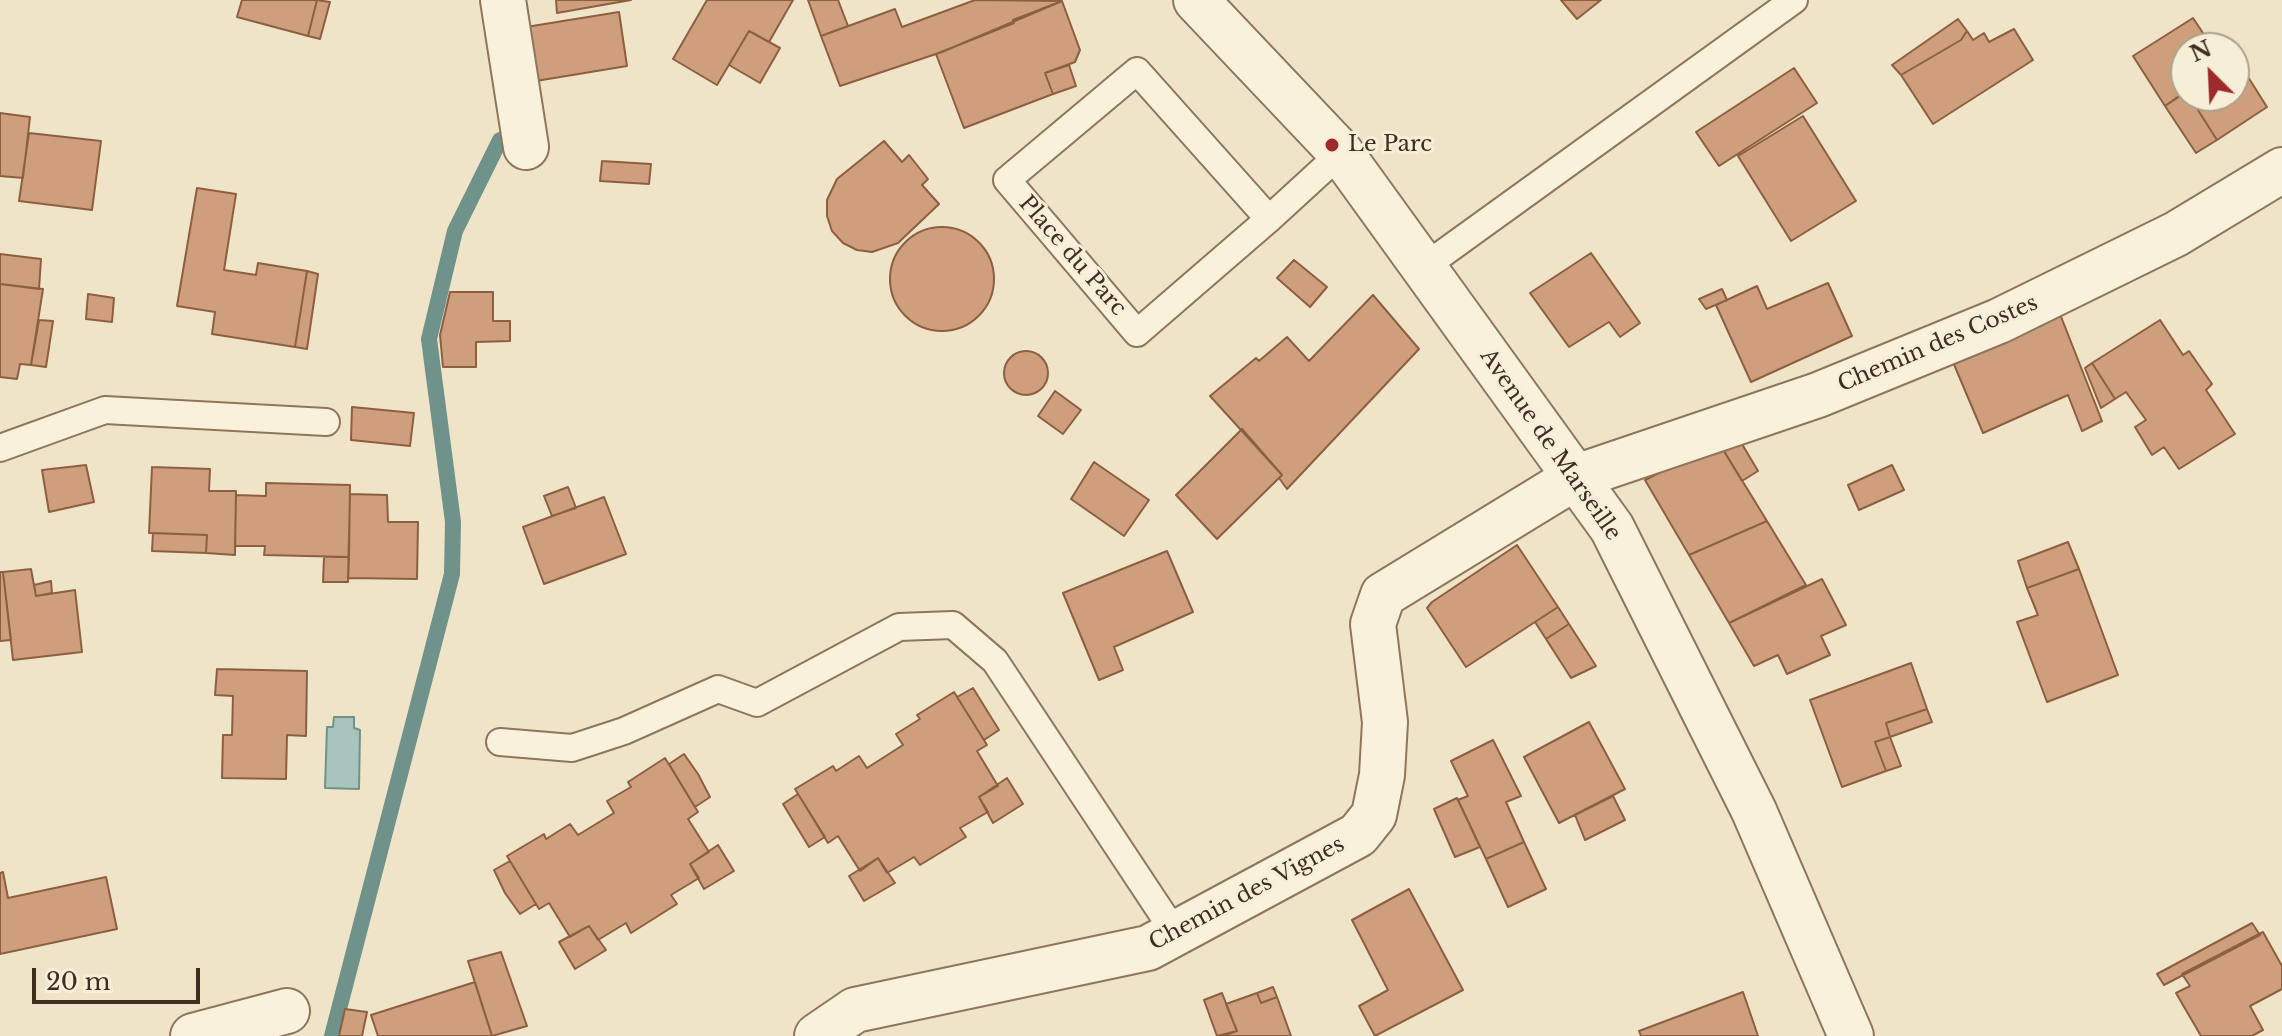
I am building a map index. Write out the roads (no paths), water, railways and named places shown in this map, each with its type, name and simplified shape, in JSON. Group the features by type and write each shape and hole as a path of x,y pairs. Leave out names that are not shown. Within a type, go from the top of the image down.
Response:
{"street":[{"path":"503,0 526,147"},
{"name":"Avenue de Marseille","path":"1196,0 1341,153 1612,528 1754,811 1851,1036"},
{"name":"Chemin des Costes","path":"1576,477 1818,395 1999,321 2176,234 2282,170"},
{"name":"Chemin des Vignes","path":"817,1036 855,1010 1148,948 1358,835 1374,815 1382,775 1385,722 1373,624 1383,595 1576,477"},
{"path":"193,1036 287,1011"}],"lane":[{"path":"1424,267 1794,0"},
{"name":"Place du Parc","path":"1269,219 1137,71 1007,180 1137,333 1269,219 1341,153"},
{"path":"0,448 105,410 326,422"},
{"path":"500,742 572,748 624,731 718,689 757,703 899,627 953,625 995,661 1175,933"}],"water":[{"path":"334,717 354,717 354,728 360,730 359,789 325,788 327,727 333,727"}],"waterway":[{"path":"332,1036 452,574 453,522 429,339 455,231 500,140"}],"place":[{"name":"Le Parc","path":"1332,145"}]}
